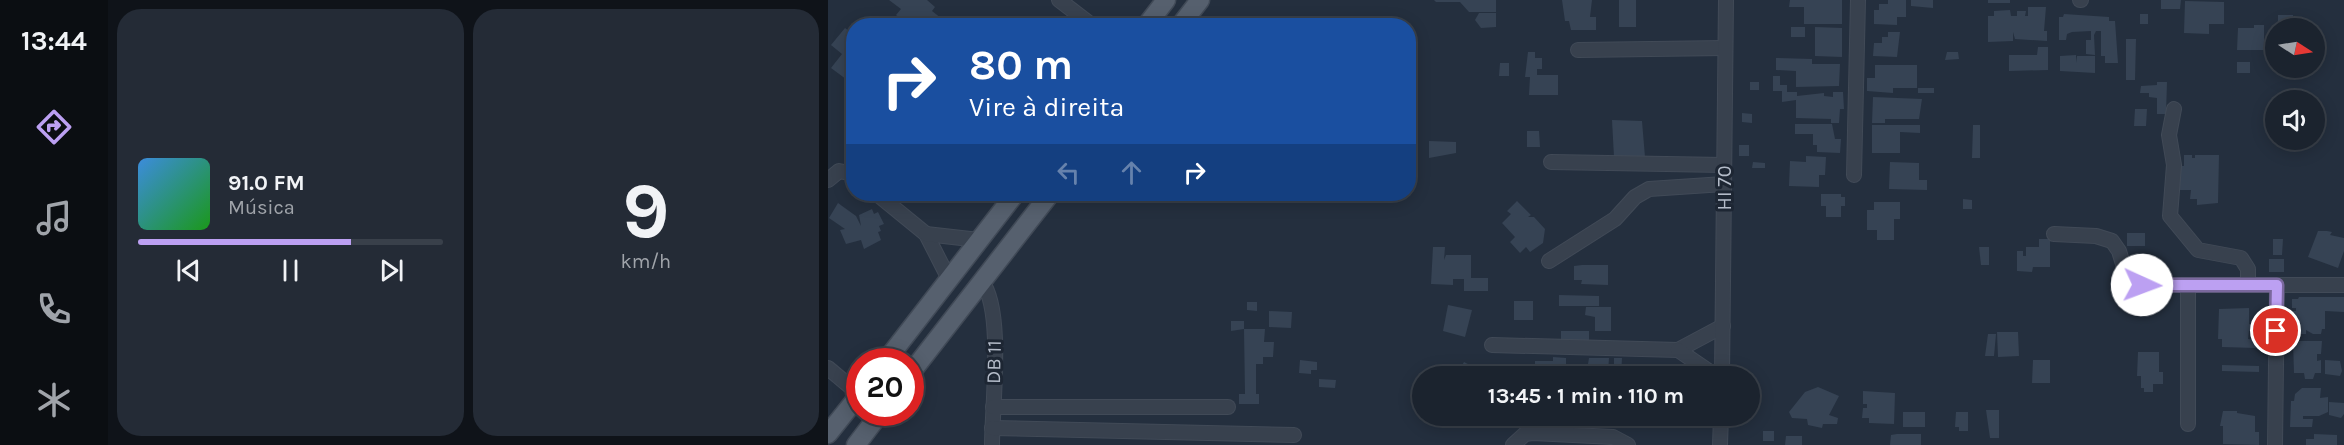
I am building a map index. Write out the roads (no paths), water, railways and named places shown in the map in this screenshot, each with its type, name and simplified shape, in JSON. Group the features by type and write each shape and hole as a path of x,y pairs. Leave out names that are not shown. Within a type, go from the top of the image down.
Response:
{"main road":[{"path":"1152,18 1166,0"},
{"path":"1186,18 1200,0"},
{"path":"896,348 1010,201"},
{"path":"924,357 1045,201"},
{"path":"828,434 846,411"},
{"path":"841,417 860,441 871,426"}],"street":[{"path":"1059,0 1083,18"},
{"name":"HI 70","path":"1722,366 1726,0"},
{"path":"1854,175 1858,0"},
{"path":"1578,50 1725,48"},
{"path":"2174,109 2169,135 2174,165 2170,216 2198,250 2241,258 2248,269 2248,285"},
{"path":"1551,162 1723,165"},
{"path":"828,180 839,171 846,172"},
{"path":"1549,261 1615,219 1635,197 1649,189 1724,184"},
{"path":"886,201 926,234 949,279"},
{"path":"926,234 979,240"},
{"path":"2054,234 2096,237 2112,241 2119,251 2126,274 2137,283 2149,286 2344,285"},
{"name":"DB 11","path":"982,282 990,294 994,321 992,445"},
{"path":"2275,445 2277,285"},
{"path":"2188,286 2188,424"},
{"path":"1492,345 1678,350 1723,326"},
{"path":"1678,350 1701,366"},
{"path":"828,368 846,383"},
{"path":"993,407 1228,407"},
{"path":"1720,445 1721,426"},
{"path":"992,428 1294,435"},
{"path":"1513,445 1519,438 1533,433 1613,436 1628,445"}]}
